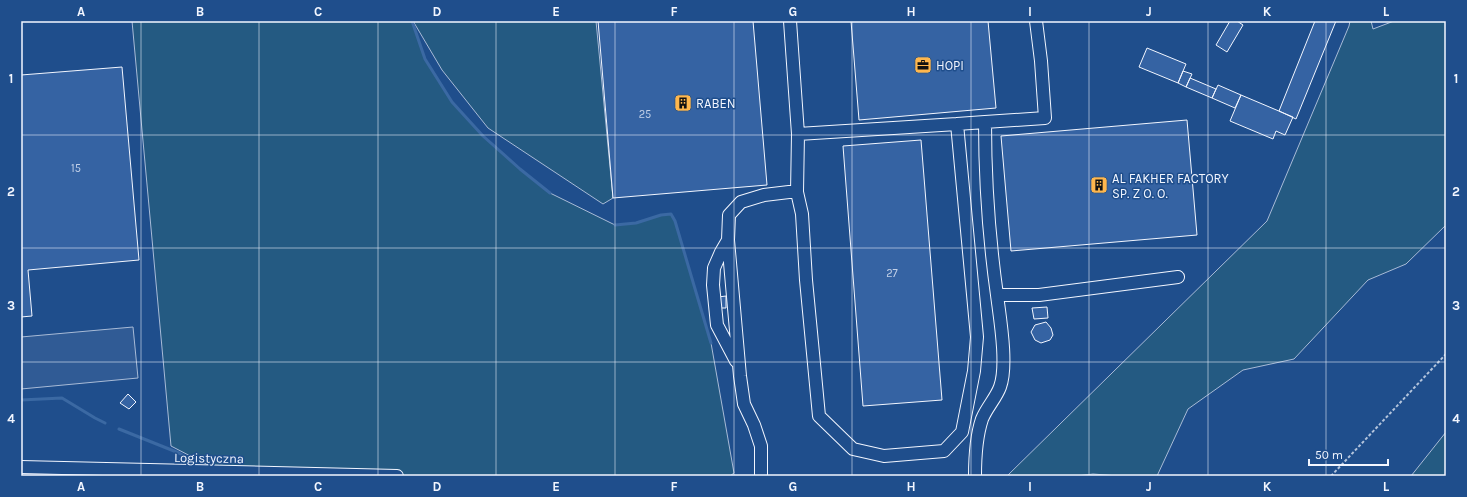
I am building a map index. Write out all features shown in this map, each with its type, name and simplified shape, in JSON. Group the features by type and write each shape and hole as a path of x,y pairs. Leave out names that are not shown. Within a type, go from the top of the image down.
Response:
{"street":[{"path":"790,21 798,134 797,192 802,214 806,280 818,416 853,449 884,456 944,450 962,432 974,371 977,336 957,124"},
{"path":"798,134 1045,118 1041,61 1036,21"},
{"path":"975,476 978,435 983,418 1000,386 1003,371 1002,342 989,228 985,172 985,122"},
{"path":"761,476 761,446 754,425 744,404 740,376 728,240 729,215 740,202 764,195 797,192"},
{"path":"728,240 714,268 713,285 717,325 736,361 740,376"},
{"path":"997,295 1039,295 1178,277"},
{"name":"Logistyczna","path":"21,467 300,475 397,476"}],"path":[{"path":"1331,476 1446,354"}],"shaded area":[{"path":"132,21 412,21 425,59 452,102 483,136 550,193 615,225 636,223 661,215 671,214 675,221 711,343 734,473 730,476 397,476 223,472 171,446"},
{"path":"413,21 596,21 613,198 603,204 488,128 442,70"},
{"path":"1350,21 1371,21 1373,29 1394,21 1446,21 1446,225 1406,264 1368,280 1294,359 1243,370 1188,409 1157,476 1118,476 1093,474 1077,476 1007,476 1267,221"},
{"path":"133,327 138,378 21,389 21,337"},
{"path":"1446,432 1446,476 1411,476"}],"building":[{"name":"RABEN","path":"598,21 753,21 767,185 613,198"},
{"name":"HOPI","path":"851,21 988,21 996,108 859,120"},
{"path":"1230,21 1237,21 1243,25 1227,52 1216,45"},
{"path":"1315,21 1336,21 1296,119 1279,111"},
{"path":"1147,48 1186,64 1178,83 1139,67"},
{"path":"122,67 139,260 28,270 32,316 21,317 21,75"},
{"path":"1183,71 1192,74 1186,87 1178,83"},
{"path":"1190,78 1216,89 1212,98 1186,87"},
{"path":"1218,85 1241,95 1235,108 1212,98"},
{"path":"1241,95 1293,117 1285,135 1276,131 1273,139 1230,121"},
{"name":"AL FAKHER FACTORY SP. Z O. O.","path":"1187,120 1197,235 1011,251 1001,136"},
{"path":"921,140 942,400 863,406 843,146"},
{"path":"726,296 726,308 719,308 718,297"},
{"path":"1047,307 1048,318 1034,319 1032,308"},
{"path":"1046,322 1051,328 1053,335 1050,340 1041,343 1035,340 1031,332 1035,325"},
{"path":"128,394 136,402 129,409 120,403"}],"waterway":[{"path":"412,21 425,59 452,102 483,136 550,193"},
{"path":"615,225 636,223 661,215 671,214 675,221 711,343"},
{"path":"21,400 62,398 105,423"},
{"path":"119,429 179,453 191,460"}],"place":[{"name":"HOPI","path":"923,65"},
{"name":"RABEN","path":"683,103"},
{"name":"AL FAKHER FACTORY SP. Z O. O.","path":"1099,185"}]}
